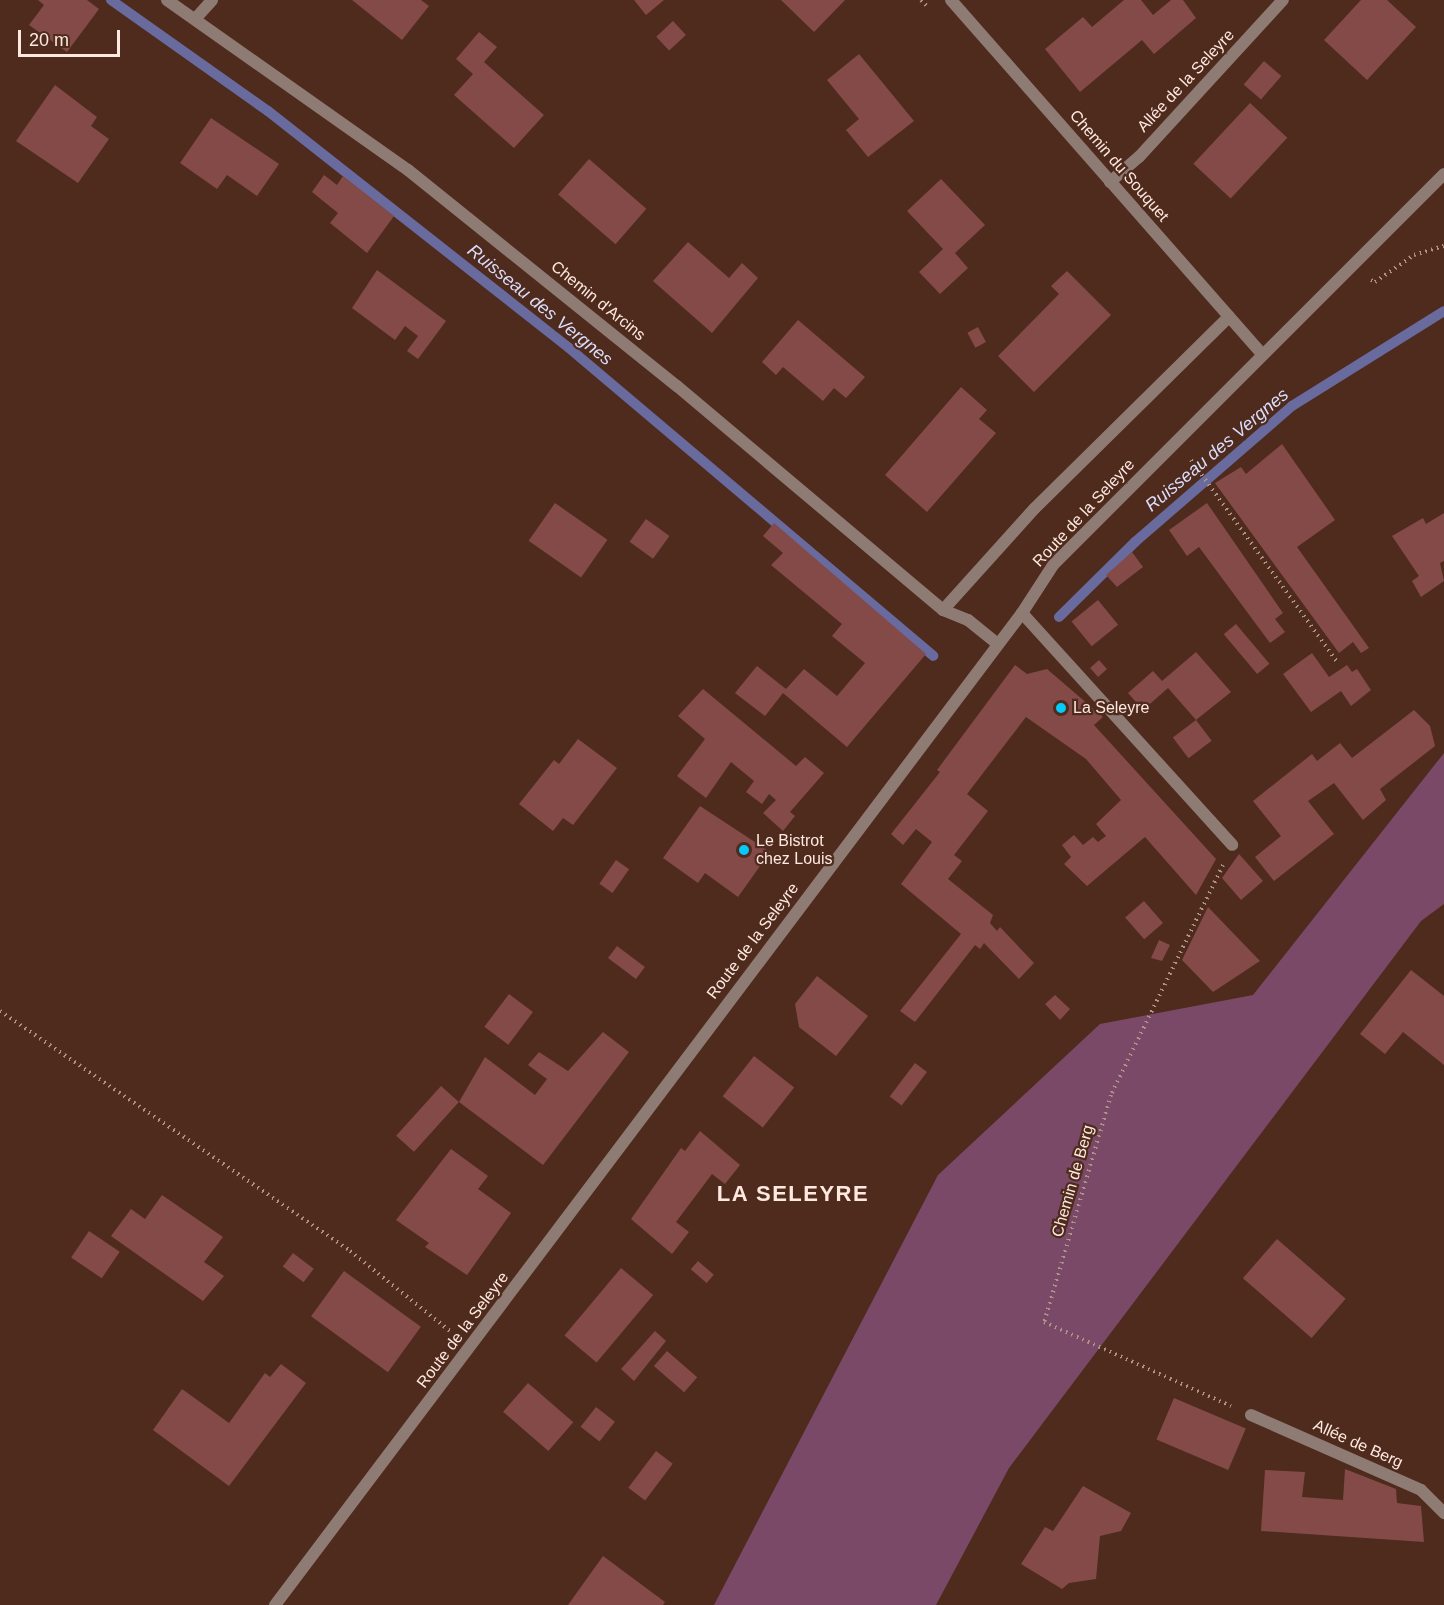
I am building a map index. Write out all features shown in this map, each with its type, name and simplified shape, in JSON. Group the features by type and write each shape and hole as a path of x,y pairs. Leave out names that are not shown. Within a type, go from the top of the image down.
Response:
{"street":[{"name":"Chemin d'Arcins","path":"167,0 196,18 408,170 677,386 943,610 968,620 996,643"},
{"path":"196,18 212,0"},
{"name":"Chemin du Souquet","path":"951,0 1262,354"},
{"name":"Allée de la Seleyre","path":"1110,182 1139,157 1283,0"},
{"name":"Route de la Seleyre","path":"275,1605 471,1348 996,643 1022,613 1053,565 1444,174"},
{"path":"943,610 1034,509 1229,317"},
{"path":"1022,613 1232,845"},
{"name":"Allée de Berg","path":"1251,1415 1421,1490 1444,1513"}],"path":[{"path":"1348,268 1375,282 1414,255 1444,246"},
{"path":"1177,440 1338,663"},
{"name":"Chemin de Berg","path":"1232,845 1111,1095 1044,1322 1251,1415"},
{"path":"0,1011 350,1251 471,1348"}],"shaded area":[{"path":"1444,753 1444,904 1421,921 1009,1468 936,1605 714,1605 938,1175 1100,1024 1253,995"}],"building":[{"path":"38,0 87,0 99,9 67,52 29,25 44,5"},
{"path":"352,0 421,0 429,6 402,40"},
{"path":"634,0 664,0 646,15"},
{"path":"781,0 845,0 814,32"},
{"path":"1124,0 1141,0 1153,15 1171,0 1183,0 1196,18 1154,54 1142,40 1080,92 1045,49 1083,17 1092,27"},
{"path":"1361,0 1387,0 1416,27 1367,80 1324,40"},
{"path":"673,21 686,35 669,51 656,37"},
{"path":"479,32 497,47 484,62 544,115 514,148 454,95 473,74 456,59"},
{"path":"859,54 914,121 868,157 846,130 859,119 827,80"},
{"path":"1264,61 1281,76 1261,99 1244,84"},
{"path":"55,85 97,117 91,126 109,139 78,183 16,141"},
{"path":"1250,103 1287,138 1231,198 1193,164"},
{"path":"211,118 279,164 257,196 227,175 217,189 180,163"},
{"path":"589,159 646,209 616,244 558,194"},
{"path":"324,175 337,185 343,176 394,216 367,253 330,223 338,213 312,192"},
{"path":"941,179 985,225 955,253 968,268 940,294 919,272 943,249 907,211"},
{"path":"688,242 729,278 742,263 758,278 712,333 653,281"},
{"path":"377,270 446,321 418,359 407,351 418,336 405,326 395,340 352,308"},
{"path":"1067,271 1111,315 1034,392 998,356 1059,294 1051,286"},
{"path":"798,320 865,377 846,398 834,388 823,401 783,367 776,375 762,362"},
{"path":"978,327 986,342 975,348 967,333"},
{"path":"961,387 987,410 979,419 996,433 927,512 885,475"},
{"path":"1282,444 1335,520 1297,547 1369,648 1361,653 1353,642 1339,653 1215,483 1241,467 1246,474"},
{"path":"555,503 607,540 581,577 529,541"},
{"path":"1207,503 1283,613 1275,619 1285,632 1270,643 1199,547 1187,556 1169,530"},
{"path":"1444,513 1444,561 1440,563 1444,581 1421,597 1412,581 1419,576 1392,536 1423,518 1426,524"},
{"path":"646,519 669,536 653,559 630,542"},
{"path":"774,523 926,654 847,747 783,693 765,716 735,693 757,666 786,689 804,669 837,696 865,663 832,636 842,624 771,565 783,553 763,536"},
{"path":"1132,552 1143,567 1117,587 1106,575"},
{"path":"1098,600 1118,625 1092,646 1072,621"},
{"path":"1236,624 1269,664 1257,674 1224,634"},
{"path":"1196,652 1231,692 1196,720 1168,688 1143,710 1128,693 1153,671 1162,681"},
{"path":"1312,653 1329,677 1347,665 1352,672 1357,669 1371,690 1351,706 1341,691 1311,712 1283,674"},
{"path":"1099,660 1107,669 1098,677 1090,668"},
{"path":"1015,665 1027,674 1047,669 1103,717 1094,725 1216,859 1196,895 1145,837 1087,886 1064,864 1071,857 1062,845 1074,835 1083,845 1093,837 1098,842 1106,836 1096,824 1121,800 1086,759 1026,717 967,794 988,811 954,855 962,861 948,879 993,915 990,923 997,931 1000,927 1034,963 1019,979 984,943 980,949 975,945 915,1022 900,1011 961,934 901,884 932,842 916,829 903,845 891,834 940,772 937,770"},
{"path":"703,689 796,766 805,757 824,773 790,812 795,816 783,831 763,813 776,800 769,794 762,804 746,792 754,781 731,762 706,798 677,776 705,739 678,716"},
{"path":"1414,710 1430,726 1435,746 1380,789 1386,800 1363,820 1334,783 1308,801 1334,834 1274,881 1255,857 1281,836 1253,801 1312,754 1317,761 1340,743 1352,758"},
{"path":"1196,720 1212,741 1188,758 1173,737"},
{"path":"578,739 617,768 573,825 563,818 553,831 519,804 554,760 559,764"},
{"path":"700,806 770,852 738,897 705,873 698,883 663,858"},
{"path":"1239,854 1263,881 1241,900 1222,878"},
{"path":"616,860 629,869 612,893 599,884"},
{"path":"1144,901 1163,923 1144,939 1125,917"},
{"path":"1208,907 1260,961 1213,992 1182,960"},
{"path":"1159,940 1170,945 1162,961 1151,958"},
{"path":"617,946 645,967 636,979 608,958"},
{"path":"1411,970 1444,996 1444,1065 1403,1032 1385,1054 1360,1034"},
{"path":"817,976 868,1016 836,1056 799,1027 795,1004"},
{"path":"509,994 533,1012 508,1045 484,1027"},
{"path":"1055,995 1070,1009 1060,1020 1045,1004"},
{"path":"603,1032 629,1052 543,1165 459,1102 485,1057 535,1095 547,1079 528,1065 539,1052 568,1071"},
{"path":"754,1056 794,1087 763,1128 723,1096"},
{"path":"915,1063 927,1072 902,1106 890,1097"},
{"path":"441,1086 459,1102 414,1152 396,1136"},
{"path":"700,1131 740,1165 725,1184 712,1174 676,1222 689,1232 672,1254 631,1219 681,1148 685,1151"},
{"path":"451,1149 488,1176 478,1189 511,1213 467,1275 425,1247 429,1243 396,1220"},
{"path":"162,1195 223,1237 204,1262 224,1276 203,1301 111,1236 131,1209 145,1219"},
{"path":"89,1231 120,1252 102,1278 71,1258"},
{"path":"1277,1239 1346,1299 1312,1338 1243,1278"},
{"path":"293,1253 314,1269 304,1282 283,1267"},
{"path":"698,1261 714,1275 707,1283 691,1269"},
{"path":"621,1268 653,1295 597,1362 564,1335"},
{"path":"344,1271 421,1327 388,1372 311,1316"},
{"path":"655,1331 666,1341 634,1381 621,1369"},
{"path":"667,1351 697,1377 684,1392 654,1366"},
{"path":"281,1364 306,1383 229,1486 153,1430 182,1389 229,1423 265,1373 270,1377"},
{"path":"528,1383 573,1422 548,1451 503,1412"},
{"path":"1174,1398 1246,1428 1228,1470 1156,1439"},
{"path":"596,1407 615,1422 600,1441 581,1427"},
{"path":"656,1451 673,1464 645,1500 628,1488"},
{"path":"1345,1469 1396,1489 1397,1503 1421,1506 1424,1542 1261,1531 1265,1470 1305,1472 1302,1497 1343,1500"},
{"path":"1083,1486 1131,1513 1121,1531 1100,1536 1096,1579 1069,1583 1062,1589 1021,1564 1045,1527 1053,1531"},
{"path":"603,1556 665,1602 663,1605 568,1605"}],"waterway":[{"name":"Ruisseau des Vergnes","path":"111,0 268,111 569,348 933,656"},
{"name":"Ruisseau des Vergnes","path":"1059,617 1135,542 1292,406 1444,311"}],"place":[{"name":"La Seleyre","path":"1061,708"},
{"name":"Le Bistrot chez Louis","path":"744,850"}],"district":[{"name":"LA SELEYRE","path":"793,1194"}]}
